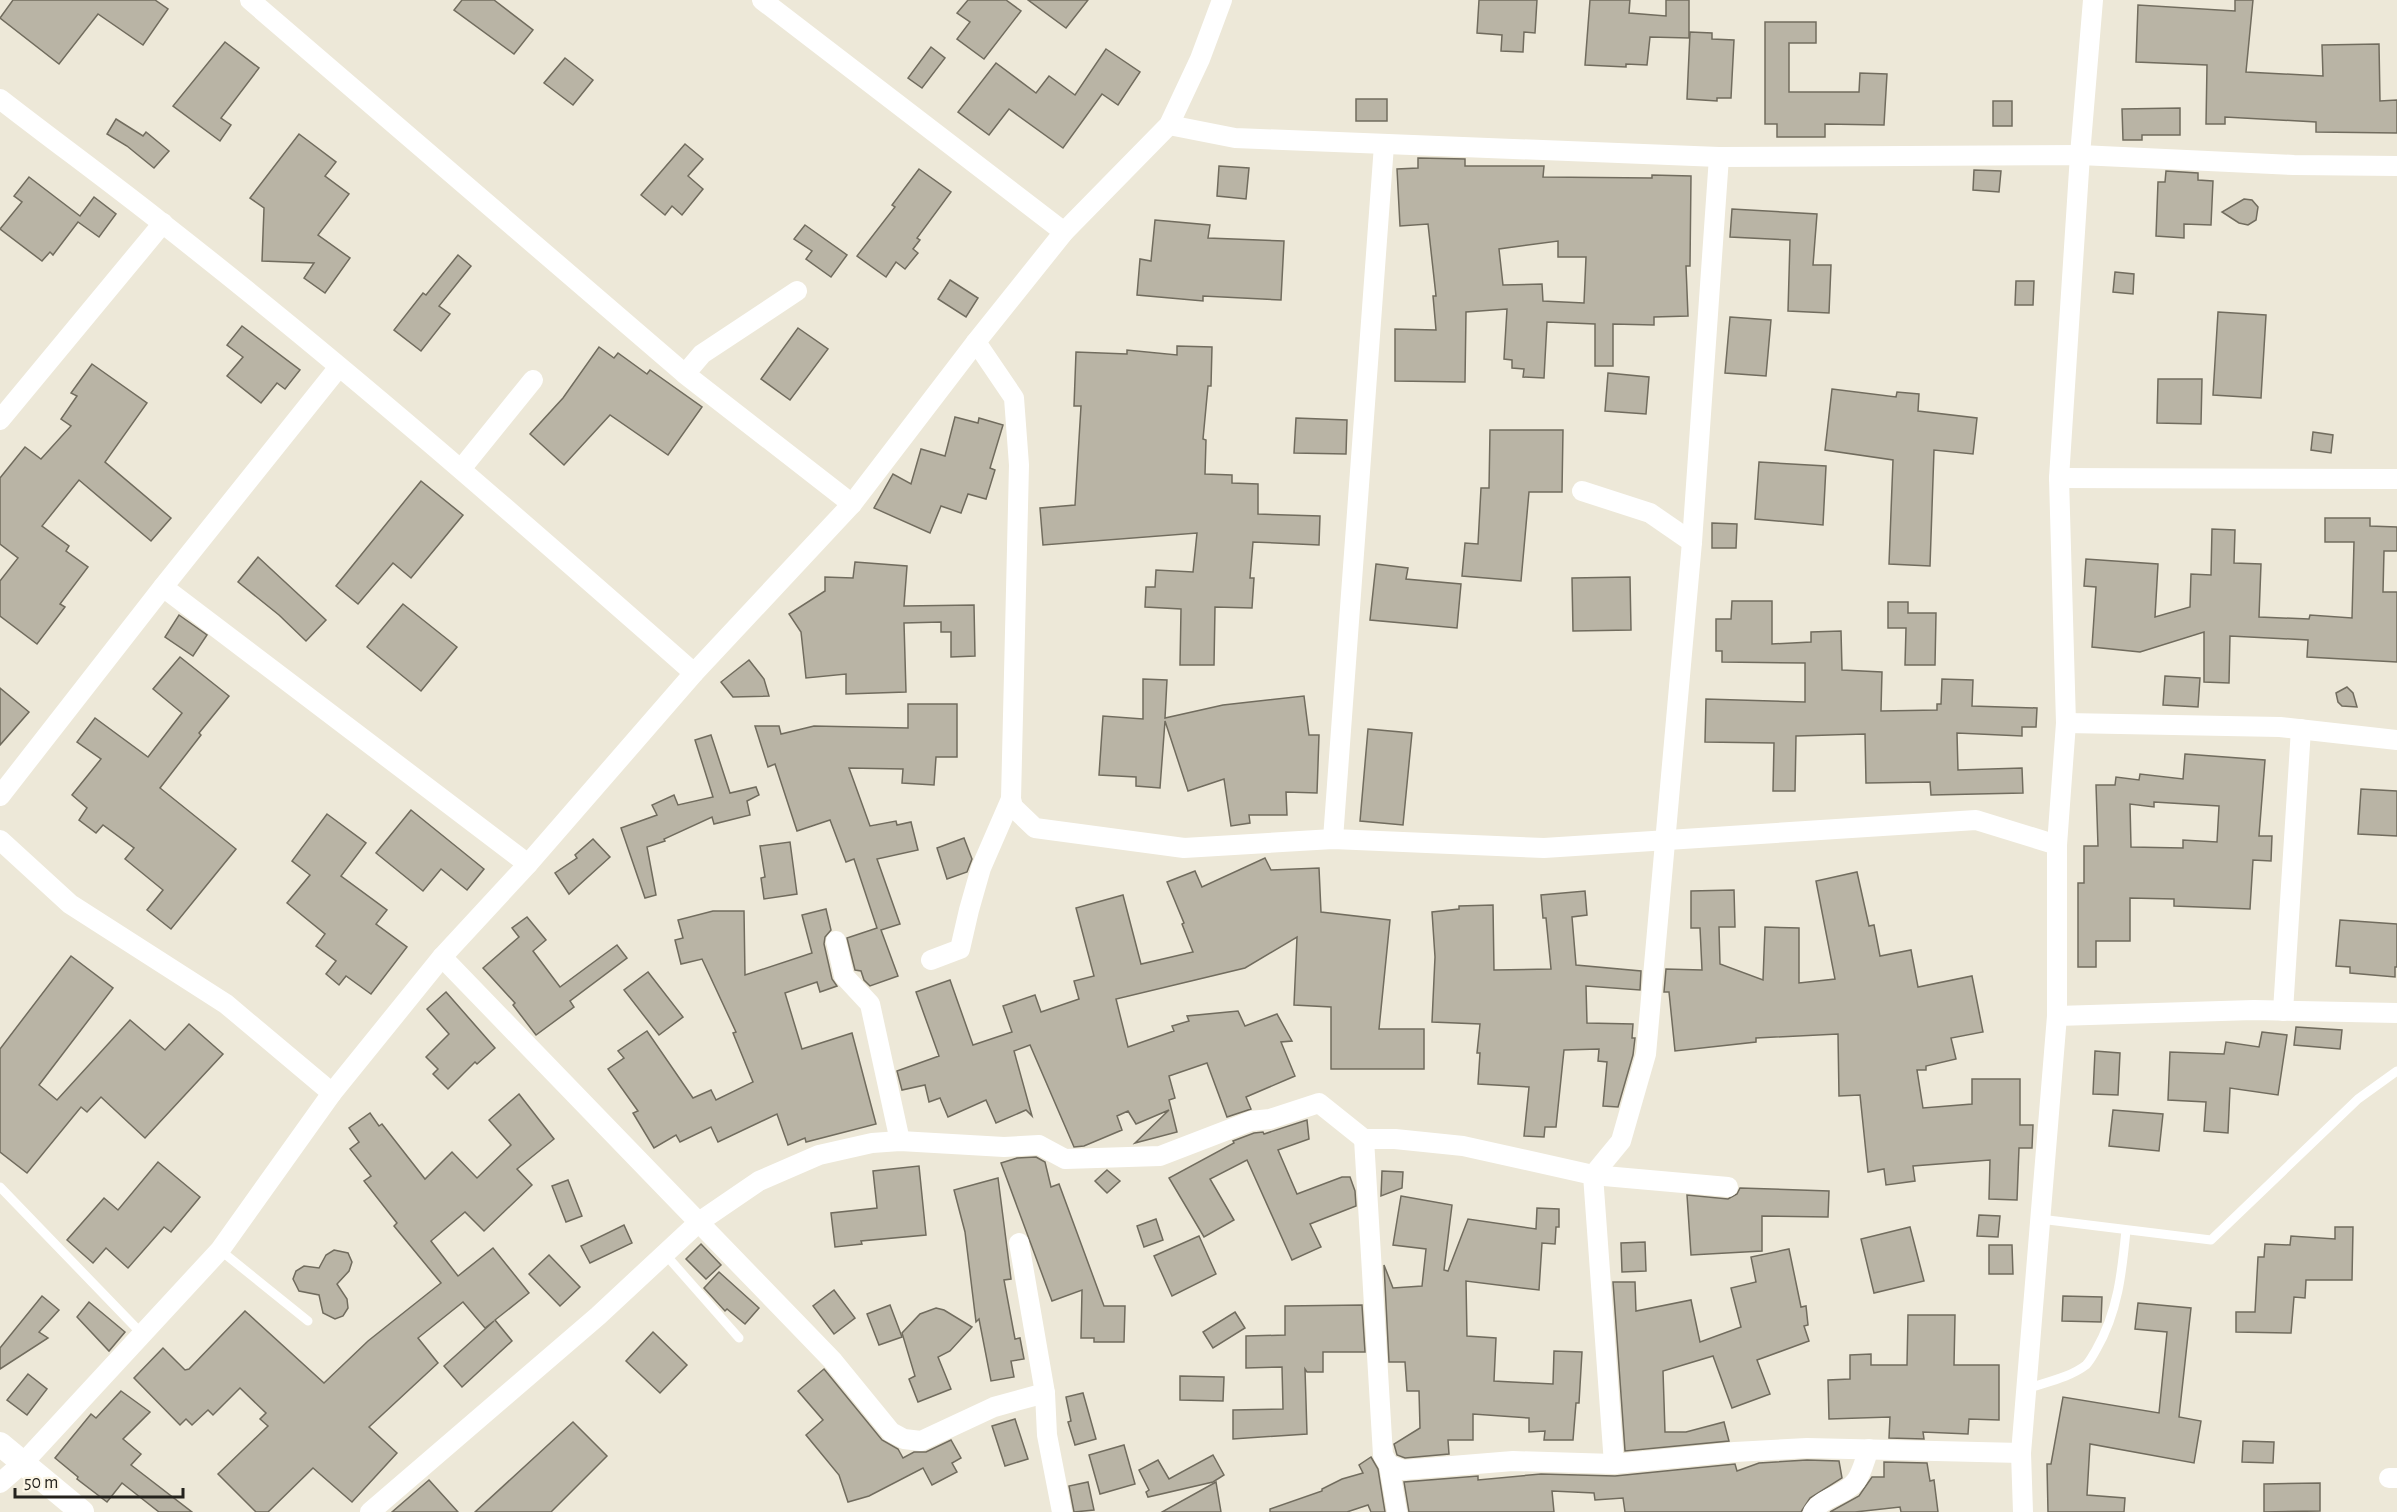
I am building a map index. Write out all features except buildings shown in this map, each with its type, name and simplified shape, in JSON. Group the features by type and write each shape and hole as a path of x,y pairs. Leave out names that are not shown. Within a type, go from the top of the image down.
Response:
{"street":[{"path":"250,0 685,374 852,504"},
{"path":"762,0 1064,232"},
{"path":"0,1483 24,1462 220,1250 332,1093 442,957 528,864 694,673 852,504 1064,232 1169,125 1200,59 1222,0"},
{"path":"2023,1512 2021,1453 2057,1016 2057,845 2066,723 2059,478 2080,156 2093,0"},
{"path":"0,99 163,223 339,368 461,469 694,673"},
{"path":"1169,125 1235,138 1719,157 2080,156 2294,165 2397,166"},
{"path":"1333,839 1384,145"},
{"path":"1614,1464 1593,1175 1621,1141 1646,1054 1692,542 1719,157"},
{"path":"0,420 163,223"},
{"path":"685,374 702,354 797,291"},
{"path":"976,342 1014,398 1020,465 1011,799 1013,807 1035,828 1184,848 1333,839 1544,848 1665,842 1976,820 2057,845"},
{"path":"0,796 163,586 339,368"},
{"path":"461,469 533,381"},
{"path":"2059,478 2397,479"},
{"path":"1582,491 1650,513 1692,542"},
{"path":"163,586 528,864"},
{"path":"2066,723 2280,727 2397,740"},
{"path":"2283,1011 2301,729"},
{"path":"931,960 960,949 981,868 1011,799"},
{"path":"0,840 70,904 226,1004 332,1093"},
{"path":"836,941 844,976 870,1004 900,1141"},
{"path":"442,957 833,1361 891,1432 904,1439 921,1441 994,1407 1045,1393"},
{"path":"2057,1016 2283,1011 2397,1013"},
{"path":"370,1512 598,1316 699,1222 759,1181 819,1155 872,1143 900,1141 1004,1147 1039,1145 1065,1159 1160,1156 1251,1121 1270,1119 1319,1103 1364,1139 1395,1139 1463,1146 1593,1175 1728,1187"},
{"path":"1364,1139 1383,1455 1389,1465 1397,1512"},
{"path":"1019,1243 1045,1393 1047,1435 1062,1512"},
{"path":"0,1444 82,1512"},
{"path":"1389,1465 1403,1470 1513,1461 1614,1464 1776,1450 1869,1449 2021,1453"},
{"path":"1813,1512 1829,1497 1843,1491 1856,1481 1869,1449"}],"lane":[{"path":"2040,1219 2211,1240 2358,1099 2397,1071"},
{"path":"0,1187 143,1335"},
{"path":"2026,1389 2069,1376 2088,1364 2102,1340 2115,1306 2121,1283 2126,1230"},
{"path":"220,1250 308,1321"},
{"path":"664,1254 739,1338"}]}
